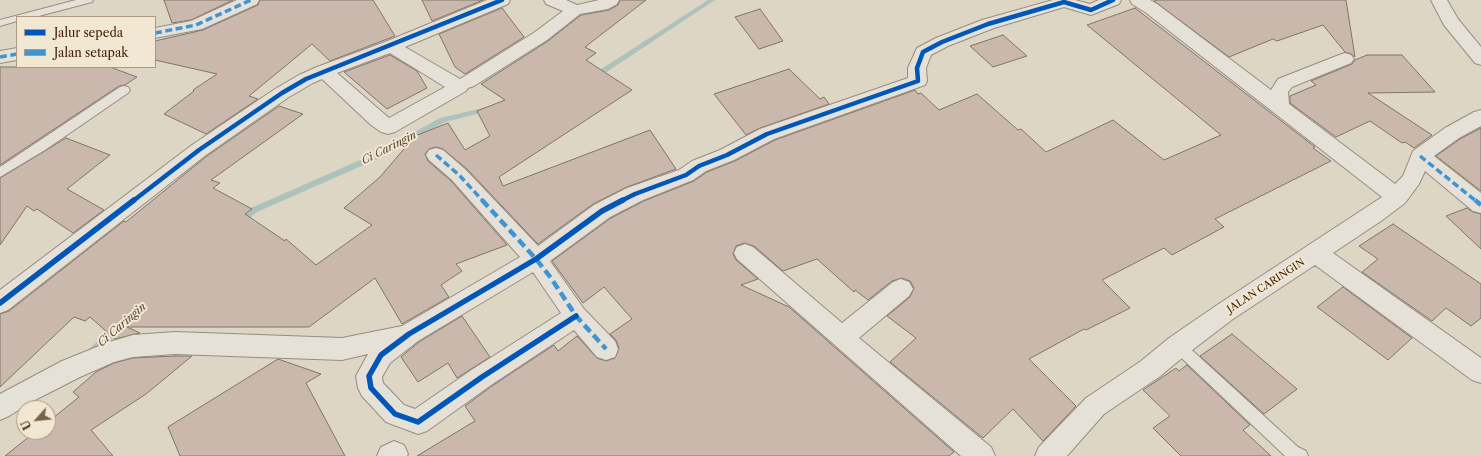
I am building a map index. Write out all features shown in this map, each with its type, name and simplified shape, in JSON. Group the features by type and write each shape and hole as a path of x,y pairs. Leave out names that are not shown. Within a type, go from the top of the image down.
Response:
{"street":[{"path":"156,33 196,25 251,0"},
{"path":"0,303 199,150 282,92 324,71 390,46 502,0"},
{"path":"552,0 575,10"},
{"path":"468,82 541,36 575,10 602,5 612,0"},
{"path":"576,316 482,377 418,422 395,414 380,400 371,388 370,376 381,355 409,334 536,259 602,211 635,194 686,175 699,166 727,155 767,134 918,81 917,68 923,52 942,42 988,24 1062,1 1091,10 1113,0"},
{"path":"1138,0 1151,8 1397,197"},
{"path":"1439,0 1450,21 1481,60"},
{"path":"324,71 378,120 388,127 459,87 390,46"},
{"path":"0,57 16,54"},
{"path":"1280,107 1279,92 1285,83 1345,59"},
{"path":"1481,117 1452,133 1420,156 1481,206"},
{"path":"436,155 459,175 536,259 551,278 576,316 606,349"},
{"name":"JALAN CARINGIN","path":"1049,456 1095,406 1150,369 1178,346 1225,312 1316,253 1397,197 1412,179 1420,156"},
{"path":"745,253 981,456"},
{"path":"1316,253 1481,372"},
{"path":"842,338 901,289"},
{"path":"0,408 26,392 71,369 109,353 133,346 175,343 342,349 409,334"}],"lane":[{"path":"27,16 88,0"},
{"path":"0,23 16,18"},
{"path":"0,173 124,90"},
{"path":"1178,346 1292,452 1300,456"}],"building":[{"path":"164,0 233,0 191,20 172,23"},
{"path":"260,0 373,0 395,36 330,61 312,44 249,96 258,99 206,134 164,114 194,91 193,90 217,74 156,60 156,41 203,30 258,5"},
{"path":"422,0 483,0 432,21"},
{"path":"620,0 646,0 585,47 596,53 586,60 632,90 499,177 503,186 650,130 676,169 627,187 593,204 538,244 467,169 443,149 436,147 429,149 425,154 428,161 451,181 507,245 456,264 462,271 441,285 449,297 402,324 375,278 309,327 127,327 140,333 115,339 90,317 85,321 74,317 0,387 0,314 9,311 124,221 126,222 207,156 279,106 303,114 211,180 220,183 213,188 252,209 245,214 285,241 286,239 316,265 372,225 344,208 380,177 415,136 448,123 465,150 490,136 477,111 505,100 481,84 548,41 581,15 609,10 618,5"},
{"path":"1346,0 1355,57 1345,52 1323,25 1277,41 1273,39 1229,57 1154,1"},
{"path":"502,8 524,37 465,74 455,67 439,34"},
{"path":"1135,8 1331,161 1215,219 1224,227 1172,255 1164,248 1102,280 1130,308 1086,330 1084,329 1029,359 1076,406 1043,441 1013,409 983,438 890,362 916,338 887,316 910,297 914,288 910,281 902,278 892,281 868,300 855,290 854,292 817,259 783,271 754,246 744,243 736,246 733,254 736,260 758,279 741,285 789,307 954,452 949,456 417,456 475,421 465,406 492,386 554,345 558,351 577,336 597,358 606,361 615,358 619,348 616,340 610,334 632,319 604,287 583,303 552,261 611,218 644,201 694,181 707,172 735,161 775,140 915,90 918,94 921,93 939,110 977,94 1018,130 1021,129 1046,152 1113,120 1164,160 1221,135 1087,25"},
{"path":"760,9 783,41 759,49 735,17"},
{"path":"1003,35 1027,56 993,67 970,46"},
{"path":"390,55 417,71 427,88 387,109 344,72"},
{"path":"1367,55 1402,55 1435,92 1368,93 1432,135 1414,148 1405,142 1402,143 1370,121 1336,137 1290,103 1290,96 1316,85 1311,81 1352,64 1355,60"},
{"path":"0,67 113,68 137,77 125,85 119,86 0,165"},
{"path":"789,69 820,99 824,97 829,104 760,128 746,135 714,94"},
{"path":"1481,128 1481,191 1436,156 1460,139"},
{"path":"66,138 110,155 67,189 104,210 73,233 37,209 34,211 27,206 0,245 0,178"},
{"path":"1467,208 1473,212 1481,214 1481,249 1446,216"},
{"path":"1393,224 1481,284 1481,318 1471,326 1446,308 1432,321 1362,272 1378,259 1359,246"},
{"path":"1343,287 1412,338 1388,360 1317,307"},
{"path":"462,316 490,357 457,378 448,363 418,382 401,357 419,342"},
{"path":"1232,334 1297,389 1264,414 1200,356"},
{"path":"192,356 146,394 91,430 113,456 5,456 25,440 56,440 56,416 79,397 73,392 96,372 114,363 133,358"},
{"path":"278,359 321,374 306,383 345,456 180,456 168,427"},
{"path":"1187,365 1250,425 1243,430 1271,456 1181,456 1153,428 1170,416 1143,390 1176,368 1179,371"}],"waterway":[{"name":"Ci Caringin","path":"594,77 712,0"},
{"name":"Ci Caringin","path":"239,222 254,210 379,155 443,120 487,109"},
{"name":"Ci Caringin","path":"93,351 118,329"}],"marked path":[{"path":"156,33 196,25 251,0"},
{"path":"0,57 16,54"},
{"path":"436,155 459,175 536,259 551,278 576,316 606,349"},
{"path":"1420,156 1481,205"}],"cycle path":[{"path":"0,303 199,150 282,93 306,79 324,71 391,46 502,0"},
{"path":"576,316 482,377 418,422 395,414 371,388 369,376 381,355 409,334 536,259 602,211 635,194 686,175 699,166 727,155 767,134 918,81 917,68 923,52 942,42 988,24 1064,2 1091,10 1113,0"}]}
